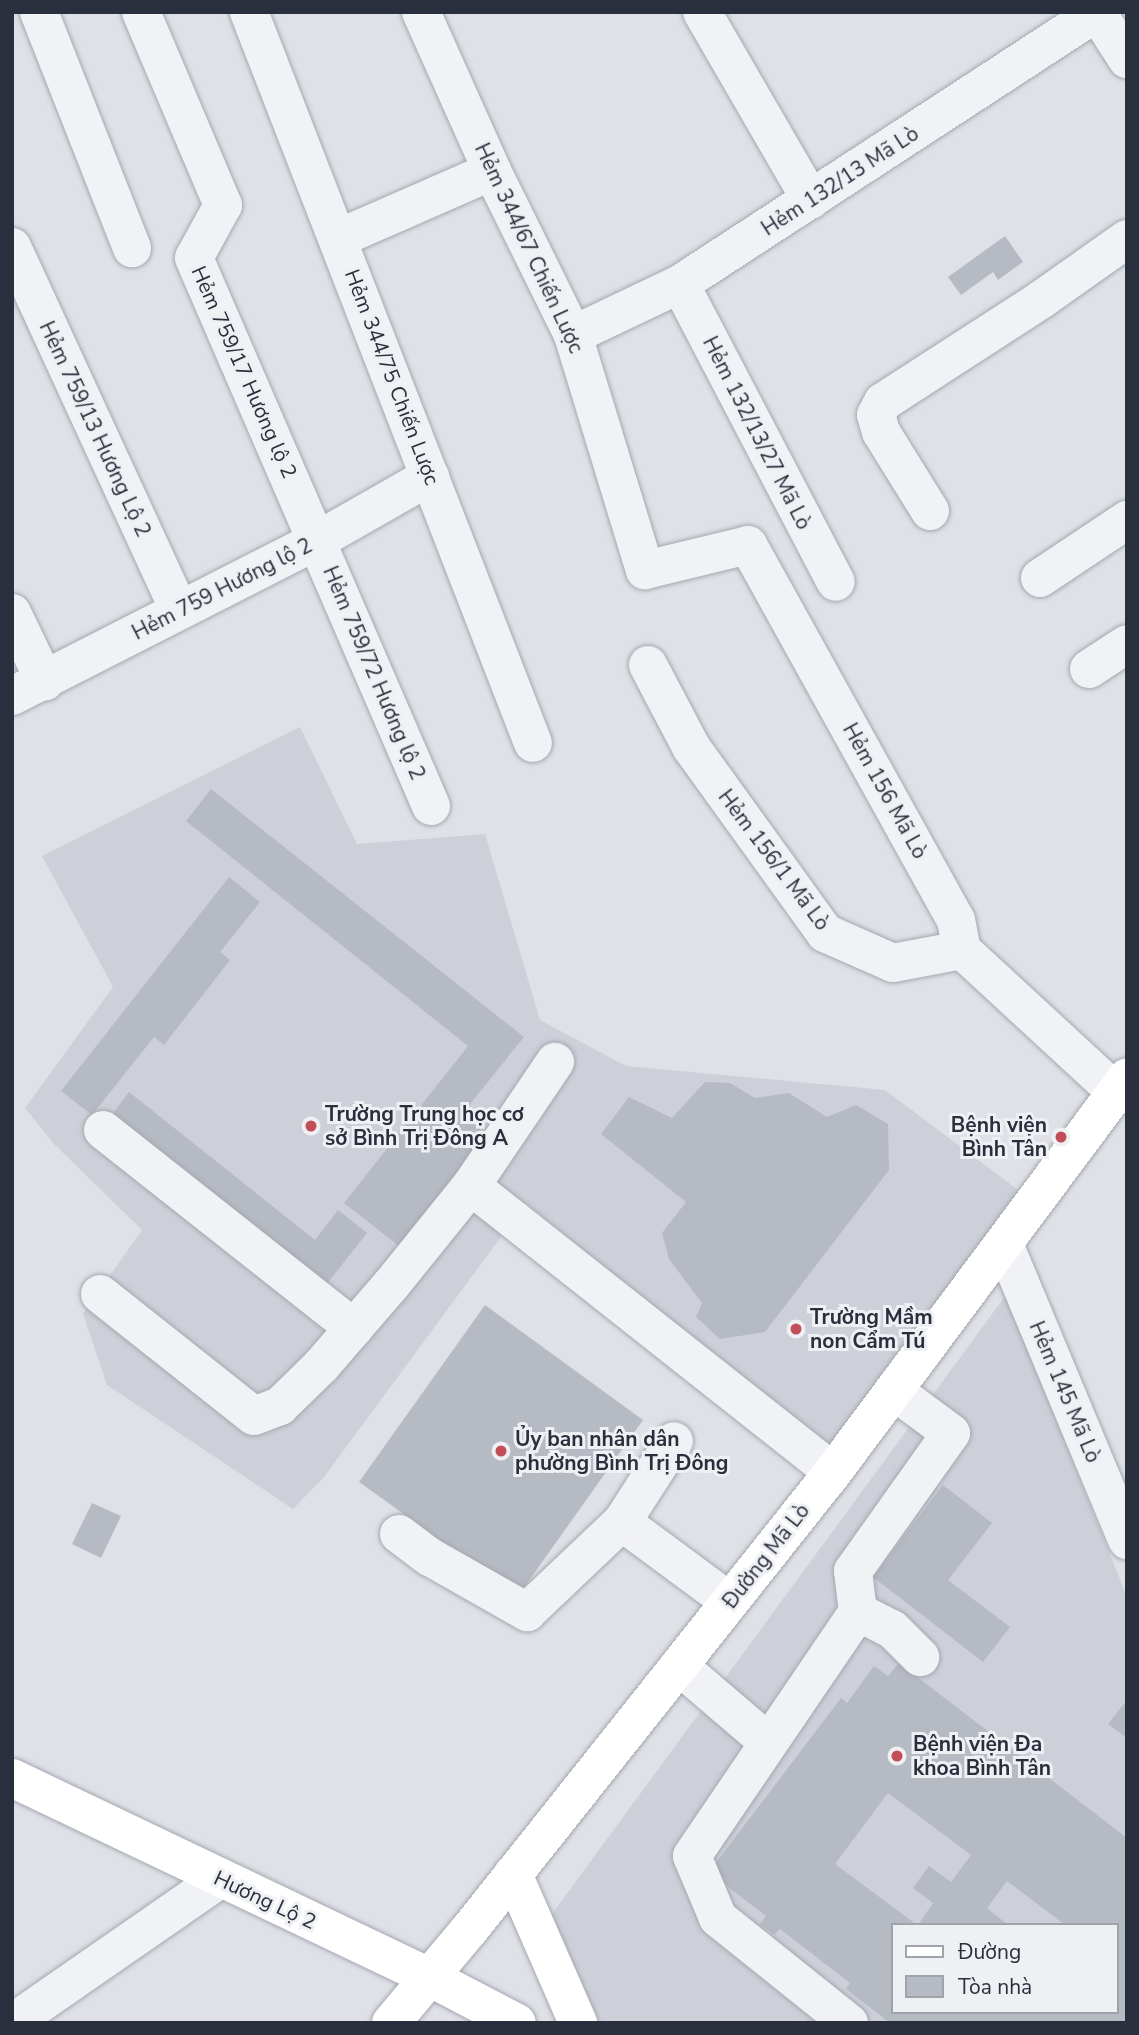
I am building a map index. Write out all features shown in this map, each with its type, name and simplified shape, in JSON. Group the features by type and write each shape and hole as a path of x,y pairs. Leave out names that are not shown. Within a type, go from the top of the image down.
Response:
{"main road":[{"name":"Đường Mã Lò","path":"391,2023 833,1472 1122,1085"},
{"name":"Hương Lộ 2","path":"12,1778 429,1977 517,2023"},
{"path":"513,1874 578,2023"}],"street":[{"path":"38,12 132,248"},
{"name":"Hẻm 759/17 Hương lộ 2","path":"141,12 223,205 194,258 318,540"},
{"name":"Hẻm 344/75 Chiến Lược","path":"249,12 533,743"},
{"name":"Hẻm 344/67 Chiến Lược","path":"421,12 492,171 573,335 645,570 748,545"},
{"path":"702,12 811,200"},
{"path":"1099,13 1127,59"},
{"name":"Hẻm 132/13 Mã Lò","path":"573,335 680,284 1099,13"},
{"path":"339,238 492,171"},
{"path":"930,511 881,432 876,415 883,402 1007,323 1127,239"},
{"name":"Hẻm 759/13 Hương Lộ 2","path":"12,247 179,610"},
{"name":"Hẻm 132/13/27 Mã Lò","path":"680,284 836,582"},
{"name":"Hẻm 759 Hương lộ 2","path":"29,689 318,540 430,476"},
{"path":"748,545 798,512"},
{"path":"1040,578 1127,520"},
{"name":"Hẻm 759/72 Hương lộ 2","path":"318,540 431,806"},
{"name":"Hẻm 156 Mã Lò","path":"748,545 956,920 962,950"},
{"path":"12,613 29,689"},
{"path":"1088,669 1127,644"},
{"name":"Hẻm 156/1 Mã Lò","path":"648,665 691,747 825,933 893,963 962,950"},
{"path":"962,950 1122,1085"},
{"path":"100,1294 254,1416 280,1406 321,1366 354,1328 471,1186 555,1062"},
{"path":"103,1130 354,1328"},
{"path":"471,1186 833,1472"},
{"name":"Hẻm 145 Mã Lò","path":"1004,1244 1127,1540"},
{"path":"849,2023 718,1918 692,1856 858,1612 853,1571 951,1433 894,1391"},
{"path":"399,1534 430,1558 527,1612 622,1522 674,1441"},
{"path":"622,1522 730,1602"},
{"path":"858,1612 892,1629 919,1657"},
{"path":"679,1666 768,1742"},
{"path":"12,2023 220,1879"}],"shaded area":[{"name":"Trường Trung học cơ sở Bình Trị Đông A","path":"300,727 357,844 485,834 540,1020 626,1066 885,1090 1021,1192 823,1456 526,1203 324,1477 293,1509 107,1385 83,1314 142,1230 54,1144 25,1108 113,987 42,856"},
{"name":"Bệnh viện Đa khoa Bình Tân","path":"1006,1295 1127,1597 1127,2023 599,2023 552,1914"}],"building":[{"path":"1005,236 1023,262 998,280 993,272 961,295 948,277"},
{"path":"211,789 524,1037 462,1114 486,1134 399,1246 344,1203 468,1046 186,821"},
{"path":"229,877 260,902 220,952 230,960 164,1045 154,1037 92,1115 61,1091"},
{"path":"705,1082 730,1083 755,1098 789,1093 827,1117 856,1105 888,1124 889,1170 765,1332 720,1339 696,1317 702,1303 669,1259 662,1233 686,1202 601,1134 629,1097 672,1118"},
{"path":"129,1092 315,1240 338,1210 367,1233 322,1290 108,1120"},
{"name":"Ủy ban nhân dân phường Bình Trị Đông","path":"485,1305 643,1420 518,1596 359,1482"},
{"path":"943,1485 992,1523 948,1580 1010,1627 983,1662 873,1577"},
{"path":"92,1503 121,1516 101,1558 72,1544"},
{"path":"899,1663 1127,1838 1127,2023 890,2023 846,1989 850,1983 780,1929 774,1935 760,1924 766,1916 709,1872 841,1698 847,1703 874,1666 888,1676","holes":["888,1793 971,1855 951,1882 929,1866 913,1888 933,1903 919,1923 1006,1923 987,1908 1007,1881 1062,1923 1118,1923 1118,2014 890,2014 890,1923 914,1923 835,1864"]},
{"path":"1127,1700 1127,1738 1108,1724"}],"place":[{"name":"Trường Trung học cơ sở Bình Trị Đông A","path":"311,1126"},
{"name":"Bệnh viện Bình Tân","path":"1061,1137"},
{"name":"Trường Mầm non Cẩm Tú","path":"796,1329"},
{"name":"Ủy ban nhân dân phường Bình Trị Đông","path":"501,1451"},
{"name":"Bệnh viện Đa khoa Bình Tân","path":"897,1756"}]}
